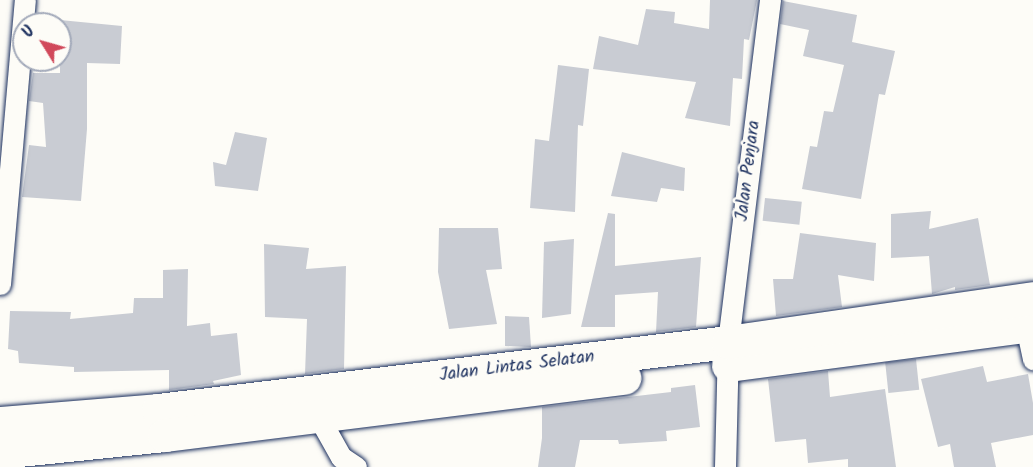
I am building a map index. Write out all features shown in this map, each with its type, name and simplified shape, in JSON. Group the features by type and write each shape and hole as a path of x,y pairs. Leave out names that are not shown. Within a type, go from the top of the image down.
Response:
{"highway":[{"name":"Jalan Lintas Selatan","path":"0,452 266,410 1031,316"},
{"name":"Jalan Lintas Selatan","path":"0,423 266,410 318,416 727,353"}],"street":[{"path":"0,284 25,0"},
{"name":"Jalan Penjara","path":"725,467 727,353 770,0"},
{"path":"1031,316 1033,359"},
{"path":"318,416 341,457 356,467"}],"building":[{"path":"710,0 757,0 749,40 744,39 742,79 733,78 730,126 685,118 696,82 593,69 599,36 638,45 646,9 675,12 674,23 709,29"},
{"path":"783,1 857,15 852,42 895,51 885,95 879,94 861,199 802,189 810,146 817,147 824,111 833,112 844,65 803,56 809,30 780,24"},
{"path":"72,21 122,26 120,64 87,63 87,129 81,201 22,197 29,145 46,147 43,103 29,101 33,73 72,72"},
{"path":"558,65 589,69 583,126 578,125 575,212 530,208 535,139 549,141"},
{"path":"235,132 267,138 258,191 215,186 213,162 226,165"},
{"path":"622,152 685,168 684,191 661,188 657,202 611,196"},
{"path":"765,198 802,202 799,225 763,221"},
{"path":"931,211 929,229 978,218 990,285 955,290 955,287 932,294 929,256 891,258 891,214"},
{"path":"608,213 615,214 615,266 701,257 696,327 656,332 658,292 615,295 615,327 581,327"},
{"path":"439,228 498,228 502,269 486,270 497,324 449,329 438,272"},
{"path":"800,233 876,243 874,281 838,275 842,307 776,316 773,279 793,279"},
{"path":"574,239 571,314 542,318 544,242"},
{"path":"264,244 309,248 306,269 346,266 344,369 305,374 307,319 265,317"},
{"path":"188,269 187,326 210,323 211,336 237,333 241,375 213,381 214,384 169,390 169,370 74,372 74,367 19,363 18,351 8,349 10,311 71,312 70,319 133,313 134,298 163,298 163,270"},
{"path":"505,316 529,317 531,347 505,346"},
{"path":"916,359 919,390 888,393 885,362"},
{"path":"983,366 987,382 1028,374 1033,403 1033,435 991,443 996,467 954,467 950,444 938,447 921,379"},
{"path":"828,371 830,397 885,389 896,467 848,467 848,459 808,463 806,439 775,442 768,379"},
{"path":"695,385 700,427 666,431 667,441 619,444 618,440 580,440 575,467 538,467 542,438 542,407 671,392 671,388"}]}
